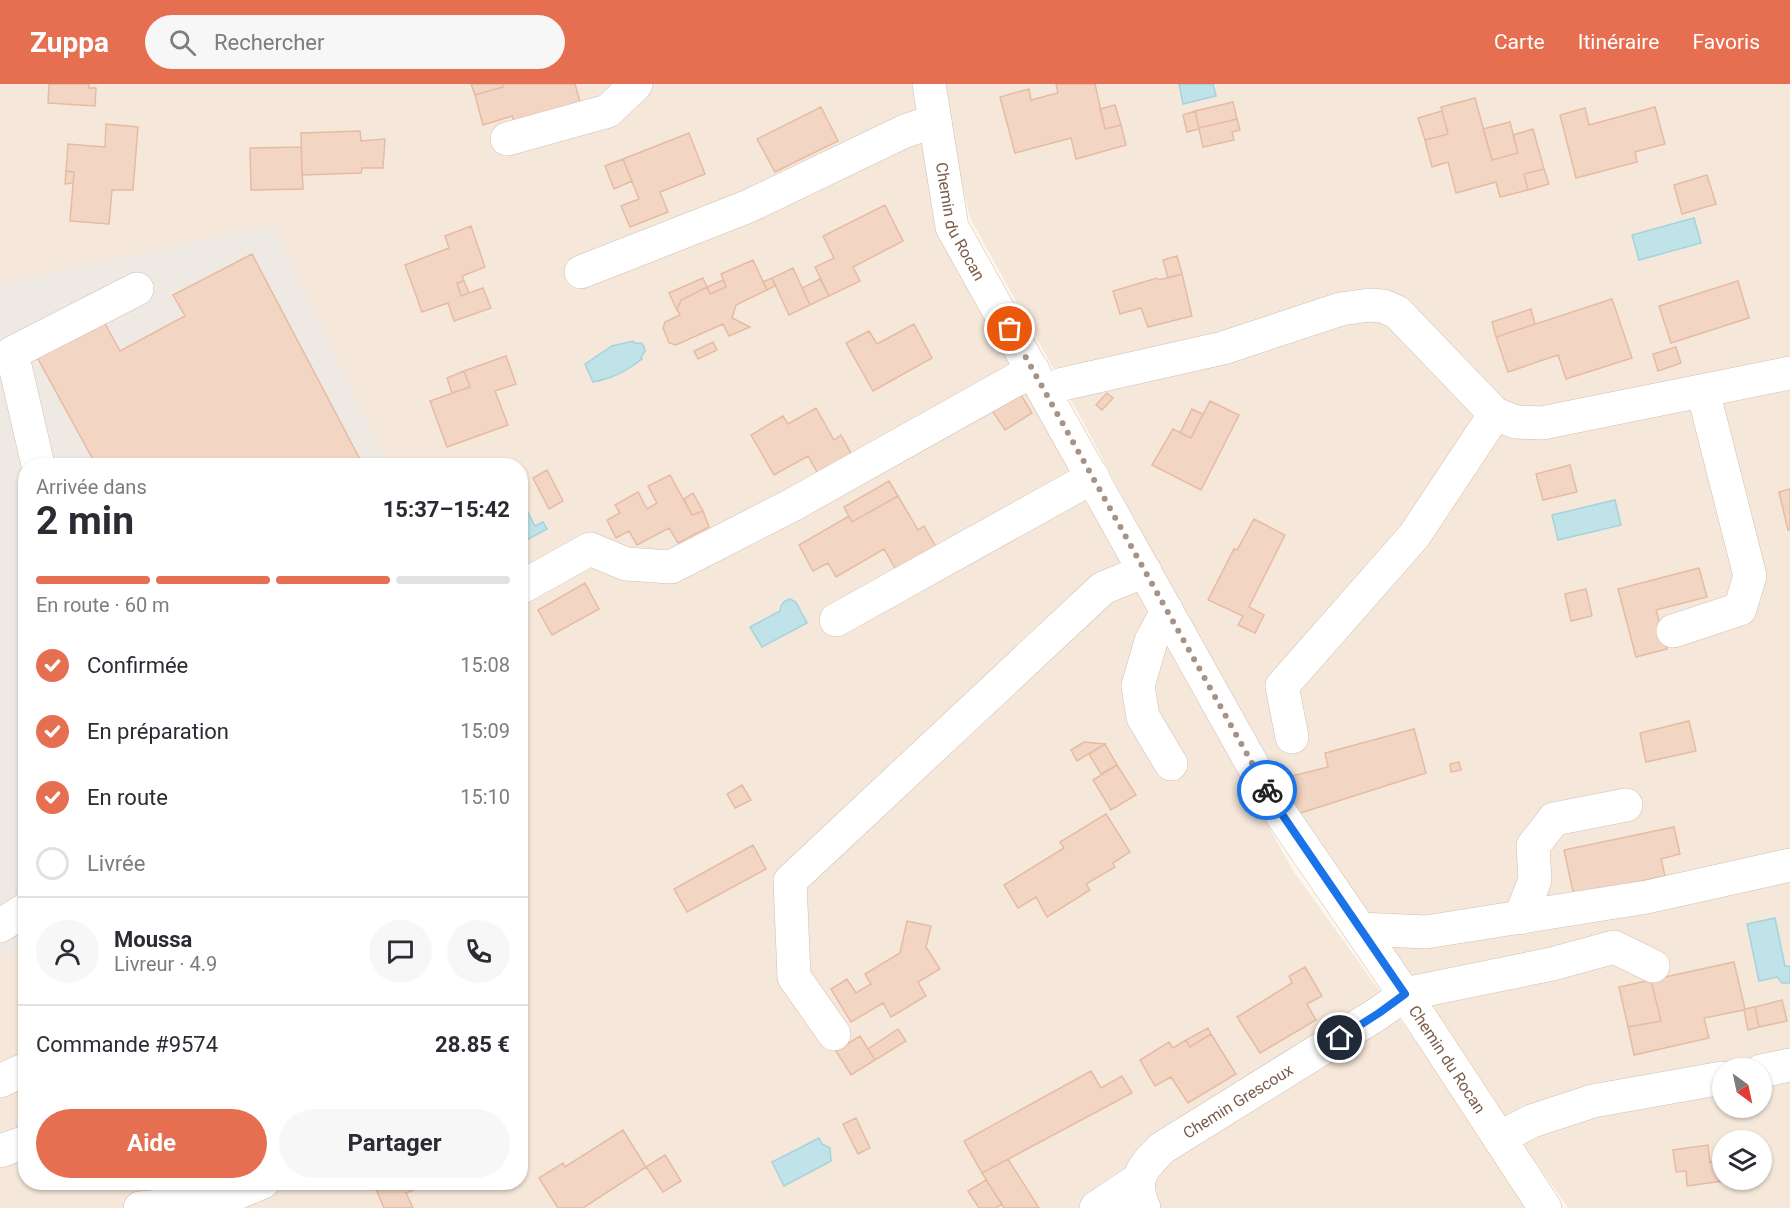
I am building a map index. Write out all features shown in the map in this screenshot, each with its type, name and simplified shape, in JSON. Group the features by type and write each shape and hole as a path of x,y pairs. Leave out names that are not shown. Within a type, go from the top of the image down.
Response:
{"street":[{"path":"507,139 608,111 636,84"},
{"name":"Chemin du Rocan","path":"929,84 952,227 1275,804 1405,994 1545,1208"},
{"path":"581,272 749,206 905,130 935,121"},
{"path":"36,458 12,353 137,289"},
{"path":"528,584 590,549 626,564 671,567 1039,380 1063,384 1223,348 1341,309 1369,305 1383,306 1397,312 1495,414 1516,422 1542,423 1790,373"},
{"path":"1674,631 1740,609 1749,576 1703,390"},
{"path":"1292,737 1282,686 1414,536 1495,414"},
{"path":"836,620 1093,477"},
{"path":"834,1034 794,977 790,881 1103,588 1145,571"},
{"path":"1167,611 1151,641 1138,686 1143,717 1171,764"},
{"path":"1520,918 1534,880 1533,846 1554,819 1626,805"},
{"path":"1360,929 1426,932 1647,897 1790,865"},
{"path":"0,926 18,914"},
{"path":"1405,994 1552,964 1614,947 1653,966"},
{"name":"Chemin Grescoux","path":"1096,1208 1142,1193 1144,1166 1162,1148 1379,1013 1405,994"},
{"path":"1772,1069 1790,1065"},
{"path":"0,1081 18,1073"},
{"path":"1499,1138 1532,1121 1593,1101 1712,1080"},
{"path":"0,1150 18,1144"},
{"path":"141,1208 218,1201 244,1190"}],"shaded area":[{"path":"0,84 916,84 925,166 945,244 1292,869 1477,1127 1530,1208 0,1208 0,958 18,948 18,1190 528,1190 528,458 385,458 273,225 0,284"},
{"path":"944,84 1790,84 1790,1208 1568,1208 1428,1008 1248,738 1088,431 970,218 946,115"},
{"path":"273,225 385,458 18,458 18,948 0,958 0,284"}],"water":[{"path":"1179,84 1213,84 1216,96 1183,104"},
{"path":"1694,218 1701,243 1639,260 1632,235"},
{"path":"633,341 644,346 642,359 619,374 593,382 585,364 612,346"},
{"path":"1615,500 1621,525 1558,540 1552,515"},
{"path":"528,513 535,526 543,522 547,529 528,539"},
{"path":"790,599 796,602 807,623 762,647 750,627 780,611 783,603"},
{"path":"1775,918 1785,966 1790,966 1790,983 1782,983 1777,977 1759,981 1747,924"},
{"path":"819,1138 822,1144 830,1148 831,1161 784,1186 772,1162"}],"building":[{"path":"49,84 89,84 89,88 96,88 95,106 48,103"},
{"path":"471,84 503,84 503,87 475,95"},
{"path":"503,84 575,84 580,102 514,121 512,116 483,125 475,95 503,87"},
{"path":"1056,84 1095,84 1105,129 1121,125 1126,145 1076,159 1071,138 1015,153 1000,97 1029,89 1031,100 1058,93"},
{"path":"1475,98 1492,160 1518,153 1513,135 1533,129 1544,169 1524,174 1528,190 1500,197 1496,182 1456,193 1448,162 1432,167 1425,140 1448,134 1441,107"},
{"path":"1233,102 1237,119 1199,128 1195,111"},
{"path":"1115,105 1121,125 1105,129 1100,109"},
{"path":"821,107 838,141 775,172 757,139"},
{"path":"1655,107 1665,144 1635,152 1637,162 1576,178 1560,115 1585,108 1589,125"},
{"path":"1195,111 1199,128 1237,119 1240,130 1232,132 1234,140 1203,147 1199,129 1187,132 1183,115"},
{"path":"1442,111 1448,134 1425,140 1418,118"},
{"path":"1510,122 1518,153 1492,160 1483,129"},
{"path":"106,124 138,127 133,190 112,190 109,224 70,221 74,172 66,171 68,144 105,147"},
{"path":"360,131 361,141 385,139 383,168 362,168 361,173 302,175 301,133"},
{"path":"689,133 705,174 660,192 668,212 630,227 621,206 639,199 623,159"},
{"path":"301,147 303,189 251,190 250,148"},
{"path":"623,159 632,181 614,189 605,166"},
{"path":"1544,169 1549,184 1528,190 1524,174"},
{"path":"66,171 74,172 73,183 65,184"},
{"path":"1707,175 1716,204 1682,214 1674,185"},
{"path":"885,205 903,241 853,267 860,281 829,296 815,267 834,258 823,236"},
{"path":"471,226 485,267 462,276 464,281 457,283 461,296 483,288 491,308 454,321 448,303 422,312 405,265 449,248 445,236"},
{"path":"252,254 359,458 92,458 37,357 103,320 120,351 185,316 173,295"},
{"path":"1177,256 1182,274 1168,278 1163,260"},
{"path":"753,260 767,290 736,305 732,318 750,327 729,336 723,324 676,345 669,343 663,328 665,322 680,315 677,310 681,300 707,287 710,294 726,287 721,274"},
{"path":"793,268 810,305 789,315 772,278"},
{"path":"1182,274 1192,316 1148,327 1141,308 1120,314 1113,291 1157,278 1159,280"},
{"path":"703,278 707,287 681,300 677,310 669,293"},
{"path":"772,278 775,286 767,290 763,282"},
{"path":"820,279 829,296 810,305 802,288"},
{"path":"723,280 726,287 710,294 707,287"},
{"path":"464,281 469,293 461,296 457,283"},
{"path":"1738,281 1749,318 1671,343 1659,306"},
{"path":"1612,299 1632,358 1566,379 1558,355 1508,372 1496,337"},
{"path":"1531,309 1535,324 1496,337 1492,322"},
{"path":"914,324 932,358 873,391 846,343 869,331 877,344"},
{"path":"713,342 717,350 698,359 694,351"},
{"path":"1676,347 1681,363 1658,371 1653,354"},
{"path":"506,356 516,384 495,391 508,425 447,447 430,401 470,387 464,371"},
{"path":"464,371 470,387 452,393 447,378"},
{"path":"1015,385 1032,413 1005,430 987,403"},
{"path":"1107,393 1113,398 1102,410 1096,405"},
{"path":"1210,401 1239,415 1201,490 1152,465 1173,429 1191,438"},
{"path":"816,408 834,440 841,435 852,455 818,474 808,456 774,475 751,435 783,416 788,424"},
{"path":"1192,409 1203,414 1191,438 1180,433"},
{"path":"1570,465 1577,492 1543,500 1536,474"},
{"path":"547,470 563,501 549,509 533,478"},
{"path":"670,475 692,515 703,511 709,527 678,543 669,528 637,545 629,531 616,538 607,520 620,513 615,505 638,492 647,509 657,503 648,486"},
{"path":"889,481 898,496 852,522 844,507"},
{"path":"1790,489 1790,530 1788,530 1779,492"},
{"path":"693,493 703,511 692,515 684,499"},
{"path":"898,496 918,530 924,526 936,547 896,570 884,549 836,577 828,563 813,571 799,545 849,516 852,522"},
{"path":"1254,519 1285,535 1249,607 1264,615 1255,633 1238,625 1243,616 1208,600 1234,549 1237,550"},
{"path":"1699,568 1707,597 1656,610 1667,649 1636,657 1618,589"},
{"path":"585,583 599,609 552,635 538,610"},
{"path":"1586,589 1592,616 1571,621 1565,594"},
{"path":"1689,721 1696,751 1646,762 1640,733"},
{"path":"1414,729 1426,773 1291,816 1266,769 1277,763 1288,777 1328,767 1325,753"},
{"path":"1084,742 1105,744 1077,761 1071,750"},
{"path":"1105,744 1117,765 1101,774 1089,754"},
{"path":"1459,762 1461,770 1451,772 1450,764"},
{"path":"1117,765 1136,795 1111,810 1093,780"},
{"path":"742,785 751,800 735,808 727,794"},
{"path":"1106,814 1130,852 1113,863 1115,867 1086,884 1090,890 1047,917 1036,897 1018,908 1004,885 1064,848 1060,842"},
{"path":"1674,827 1680,854 1661,859 1665,876 1574,896 1564,850"},
{"path":"753,845 766,869 687,912 674,889"},
{"path":"907,921 931,926 926,947 940,969 918,982 926,996 891,1017 883,1003 851,1022 831,989 847,979 856,993 871,984 865,974 900,953"},
{"path":"1734,962 1745,1009 1755,1007 1759,1027 1748,1030 1744,1010 1704,1018 1709,1038 1634,1055 1628,1027 1661,1021 1651,980"},
{"path":"1305,967 1322,996 1307,1004 1316,1020 1260,1053 1237,1017 1292,983 1289,976"},
{"path":"1651,980 1661,1021 1628,1027 1619,987"},
{"path":"1782,1000 1787,1021 1759,1027 1755,1007"},
{"path":"1208,1028 1211,1034 1190,1047 1186,1040"},
{"path":"898,1029 906,1041 875,1060 868,1049"},
{"path":"1211,1034 1236,1074 1188,1103 1171,1077 1155,1086 1140,1060 1169,1042 1173,1048 1186,1040 1190,1047"},
{"path":"860,1036 875,1060 851,1075 836,1051"},
{"path":"1091,1071 1101,1088 1122,1076 1132,1093 982,1173 964,1141"},
{"path":"856,1118 870,1148 858,1154 843,1124"},
{"path":"623,1130 646,1167 583,1208 558,1208 539,1178 563,1163 565,1167"},
{"path":"1708,1145 1710,1162 1712,1162 1712,1183 1687,1186 1686,1171 1676,1172 1673,1150"},
{"path":"665,1155 681,1181 663,1192 646,1167"},
{"path":"1008,1159 1039,1208 1004,1208 982,1173"},
{"path":"986,1180 1002,1204 996,1208 979,1208 968,1191"},
{"path":"376,1190 413,1190 406,1193 413,1208 384,1208"}],"way so far":[{"path":"1010,329 1267,790"}],"route":[{"path":"1267,790 1405,994 1340,1038"}]}
